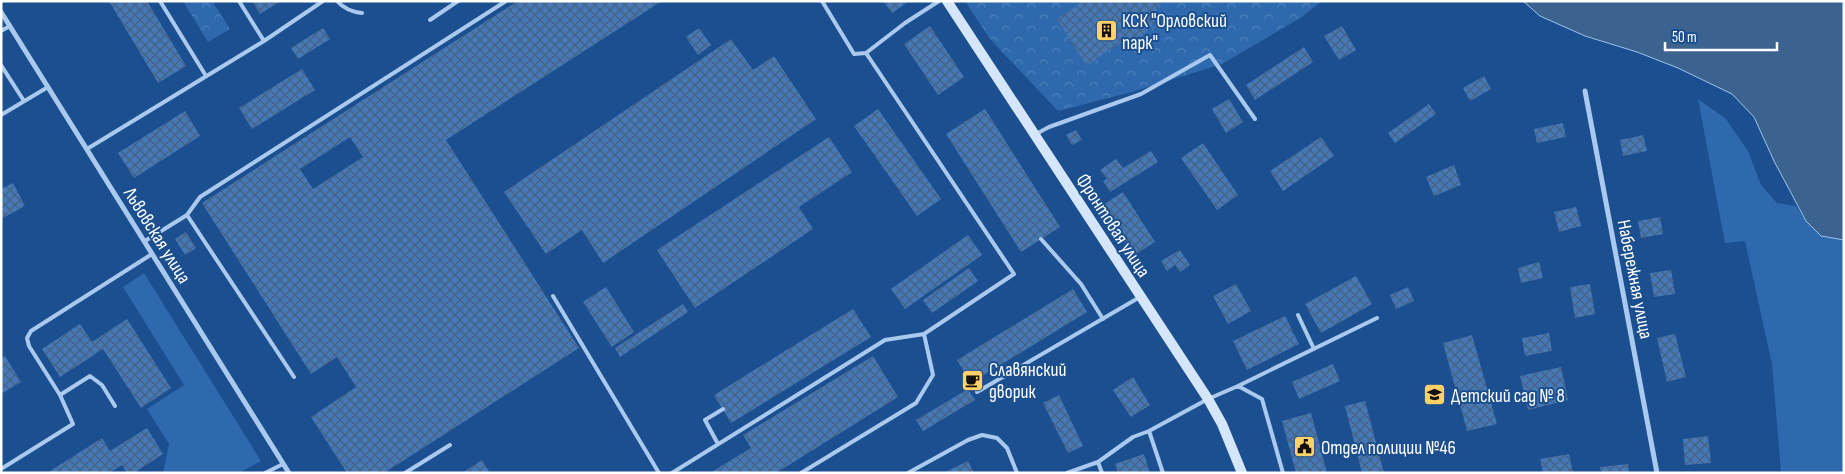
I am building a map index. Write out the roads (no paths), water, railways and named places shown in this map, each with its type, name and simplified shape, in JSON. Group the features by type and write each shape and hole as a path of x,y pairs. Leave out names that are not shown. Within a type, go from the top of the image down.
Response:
{"main road":[{"name":"Фронтовая улица","path":"947,1 1208,399 1222,424 1242,473"}],"street":[{"name":"Львовская улица","path":"1,12 289,473"},
{"name":"Набережная улица","path":"1584,91 1657,473"}],"lane":[{"path":"160,1 206,76"},
{"path":"239,1 264,41"},
{"path":"87,149 264,41 323,1"},
{"path":"336,1 352,12 362,13"},
{"path":"430,20 458,1"},
{"path":"145,241 187,215 200,197 506,1"},
{"path":"822,1 854,54 866,53 905,23 939,1"},
{"path":"1,31 10,26"},
{"path":"672,473 885,340 924,334 1014,274 866,53"},
{"path":"1035,136 1045,129 1141,94 1210,55 1254,120"},
{"path":"1,65 24,101"},
{"path":"1,115 48,87"},
{"path":"187,215 294,377"},
{"path":"1041,239 1082,284 1103,319"},
{"path":"1,469 73,424 60,395 30,346 27,338 31,331 152,254"},
{"path":"552,296 660,473"},
{"path":"977,392 1140,297"},
{"path":"1298,315 1314,349"},
{"path":"1067,473 1098,462 1133,437 1149,431 1208,399 1377,318"},
{"path":"801,473 916,403 933,375 924,334"},
{"path":"60,395 90,376 102,385 114,406"},
{"path":"1238,386 1262,399 1283,473"},
{"path":"718,444 705,420 723,409"},
{"path":"1149,431 1164,473"},
{"path":"908,473 968,440 982,435 996,438 1007,448 1017,473"},
{"path":"405,473 450,445"},
{"path":"1098,462 1102,473"},
{"path":"264,473 284,464"}],"place":[{"name":"КСК \"Орловский парк\"","path":"1106,31"},
{"name":"Славянский дворик","path":"973,380"},
{"name":"Детский сад № 8","path":"1435,395"},
{"name":"Отдел полиции №46","path":"1305,447"}]}
